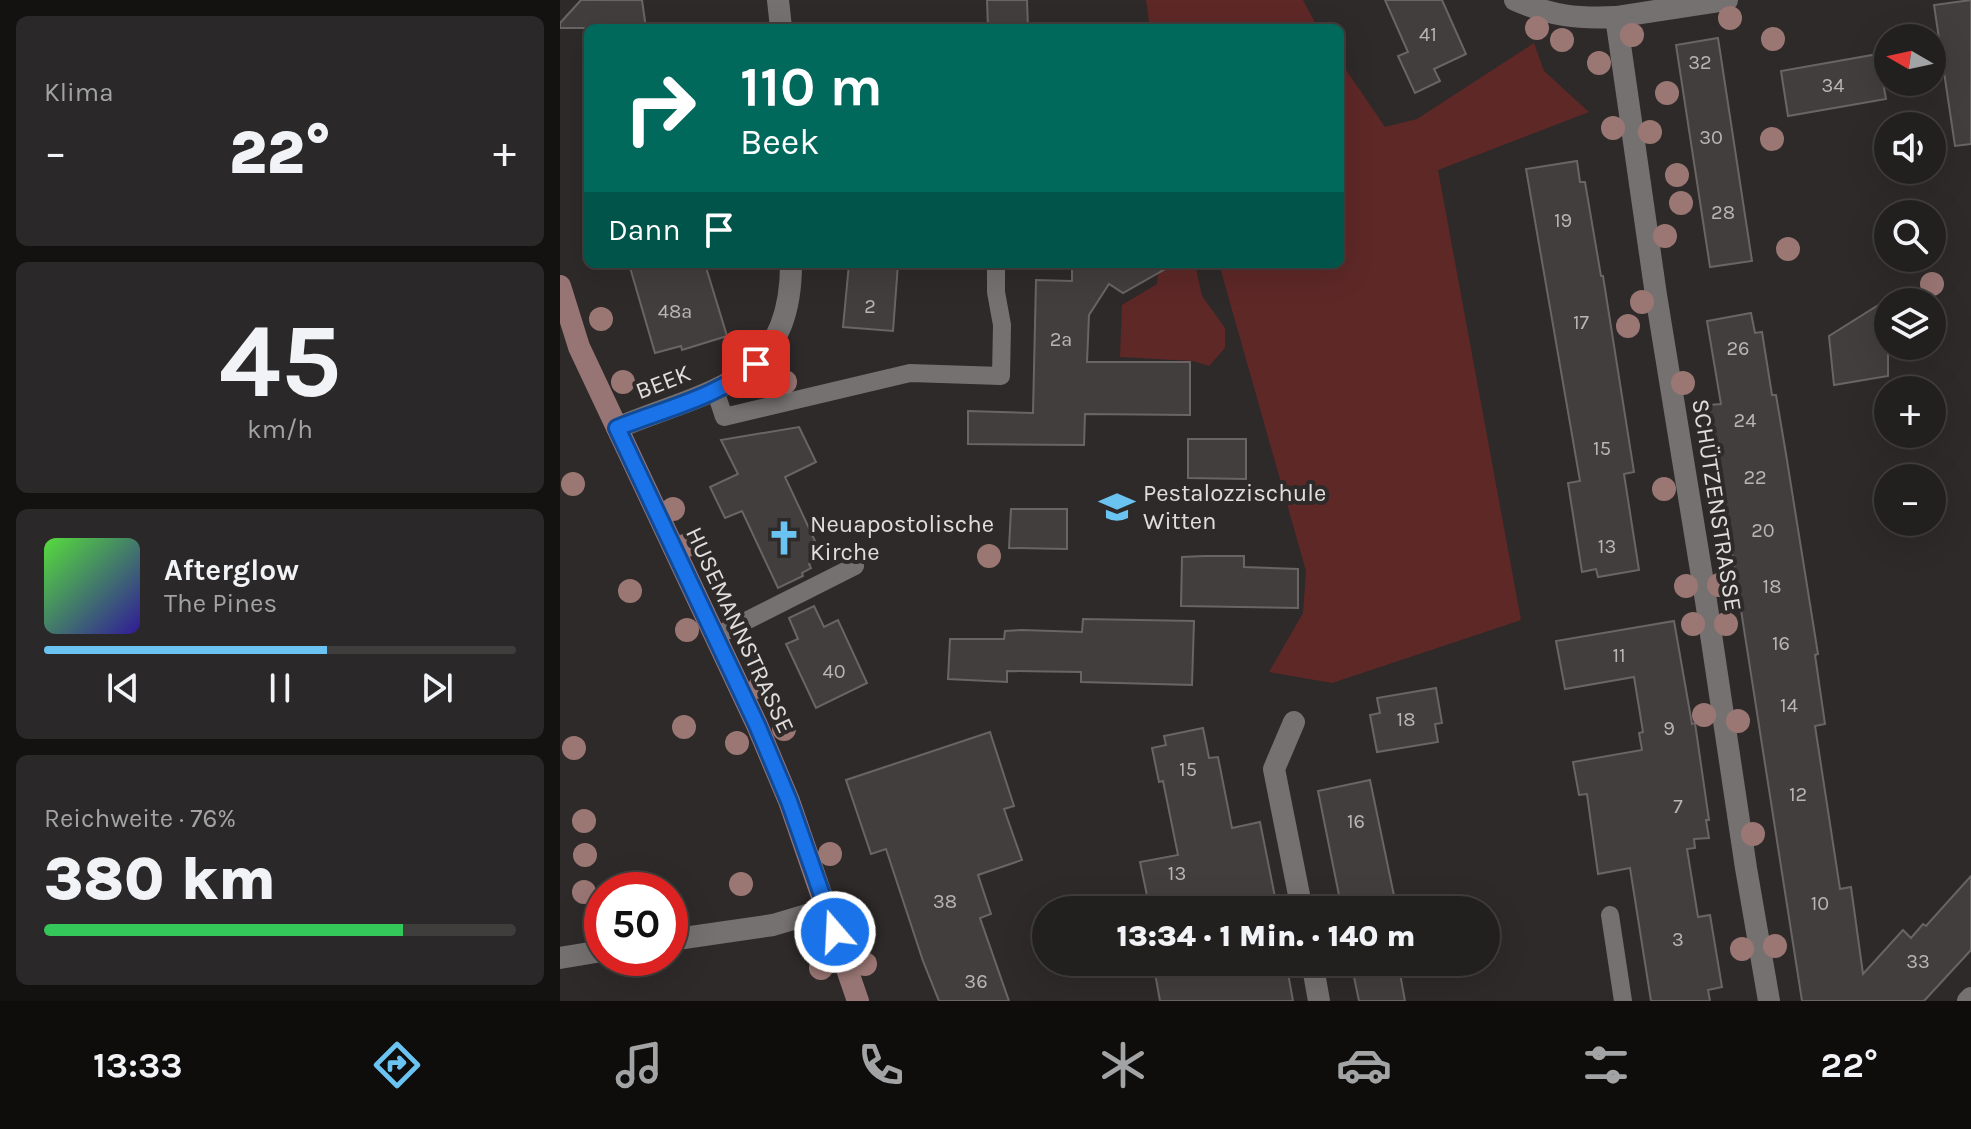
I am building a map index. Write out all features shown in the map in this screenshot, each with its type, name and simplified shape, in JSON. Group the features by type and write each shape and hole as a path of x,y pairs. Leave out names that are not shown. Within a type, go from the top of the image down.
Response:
{"main road":[{"name":"HUSEMANNSTRASSE","path":"560,286 579,347 757,725 789,801 858,1001"}],"street":[{"path":"778,0 781,24"},
{"path":"1515,0 1559,16 1579,19 1616,17 1727,0"},
{"name":"SCHÜTZENSTRASSE","path":"1616,17 1656,295 1769,1001"},
{"name":"BEEK","path":"617,428 743,377 779,334 785,321 791,293 791,268"},
{"path":"1294,722 1274,769 1299,896"},
{"path":"688,937 773,925 827,909"},
{"path":"560,958 584,954"},
{"path":"1315,976 1319,1001"}],"lane":[{"path":"715,390 724,417 827,401 910,373 1001,376 1002,325 996,292 996,268"},
{"path":"714,637 855,566"},
{"path":"1610,915 1623,1001"}],"shaded area":[{"path":"1146,0 1303,0 1316,24 1149,24"},
{"path":"1534,43 1544,71 1589,112 1438,170 1521,620 1332,683 1269,672 1303,613 1306,571 1220,268 1344,268 1344,67 1385,127 1417,119"},
{"path":"1159,268 1196,268 1202,296 1225,328 1225,348 1209,366 1193,361 1120,357 1122,305 1157,284"}],"building":[{"path":"581,0 642,0 645,24 584,24 584,28 560,28 560,23"},
{"path":"987,0 1027,0 1028,24 988,24"},
{"path":"1385,0 1442,0 1466,54 1434,69 1440,81 1415,93 1398,56 1408,52"},
{"path":"1971,0 1971,144 1955,146 1946,86 1946,24 1937,24 1934,5"},
{"path":"1718,38 1752,261 1710,267 1676,45"},
{"path":"1874,55 1874,96 1885,96 1886,99 1788,116 1781,71"},
{"path":"1577,161 1580,182 1585,182 1603,276 1634,472 1624,474 1639,570 1598,577 1596,569 1582,572 1568,483 1580,481 1526,169"},
{"path":"630,268 706,268 727,336 682,350 681,346 655,353"},
{"path":"849,268 898,268 893,331 843,327"},
{"path":"1072,268 1167,268 1123,293 1109,284 1089,315 1087,362 1190,362 1190,415 1085,414 1084,445 968,444 968,411 1033,413 1036,280 1072,281"},
{"path":"1874,308 1874,360 1888,360 1888,376 1834,385 1829,336"},
{"path":"1751,313 1755,333 1762,332 1786,454 1818,654 1815,655 1825,724 1815,726 1840,889 1851,887 1863,974 1903,930 1911,938 1923,924 1926,926 1971,876 1971,950 1924,1001 1802,1001 1709,405 1721,404 1707,321"},
{"name":"Neuapostolische Kirche","path":"799,427 816,462 785,477 823,558 809,564 811,568 802,573 803,576 778,588 742,511 725,518 710,487 738,474 721,440"},
{"path":"1188,439 1246,439 1246,479 1188,478"},
{"path":"1011,509 1067,509 1067,549 1009,548"},
{"path":"1244,556 1244,567 1298,569 1298,608 1181,606 1182,557"},
{"path":"814,606 824,627 838,620 867,683 816,708 786,644 798,639 789,618"},
{"path":"1083,619 1194,621 1192,685 1081,682 1081,672 1007,671 1007,682 948,679 950,639 1004,639 1005,631 1022,630 1082,632"},
{"path":"1674,621 1692,724 1695,723 1709,820 1706,820 1709,838 1694,839 1695,848 1687,849 1698,917 1710,915 1722,987 1708,990 1710,1001 1651,1001 1630,868 1598,874 1587,794 1579,795 1573,762 1642,750 1639,733 1643,732 1634,677 1565,689 1556,641"},
{"path":"1436,688 1442,723 1435,724 1438,742 1377,752 1370,715 1380,713 1377,698"},
{"path":"1203,728 1209,758 1218,757 1232,828 1260,822 1275,896 1147,896 1140,862 1178,855 1163,781 1159,782 1152,748 1166,745 1164,736"},
{"path":"990,732 1014,806 1004,809 1022,860 978,875 991,914 980,918 1009,1001 939,1001 886,849 871,854 846,780"},
{"path":"1370,780 1394,896 1339,896 1318,791"},
{"path":"1156,976 1289,976 1293,1001 1160,1001"},
{"path":"1400,976 1405,1001 1359,1001 1354,977"}],"place":[{"name":"Pestalozzischule Witten","path":"1117,507"},
{"name":"Neuapostolische Kirche","path":"784,538"}],"route":[{"path":"756,364 743,377 715,390 617,428 757,725 789,801 835,932"}]}
